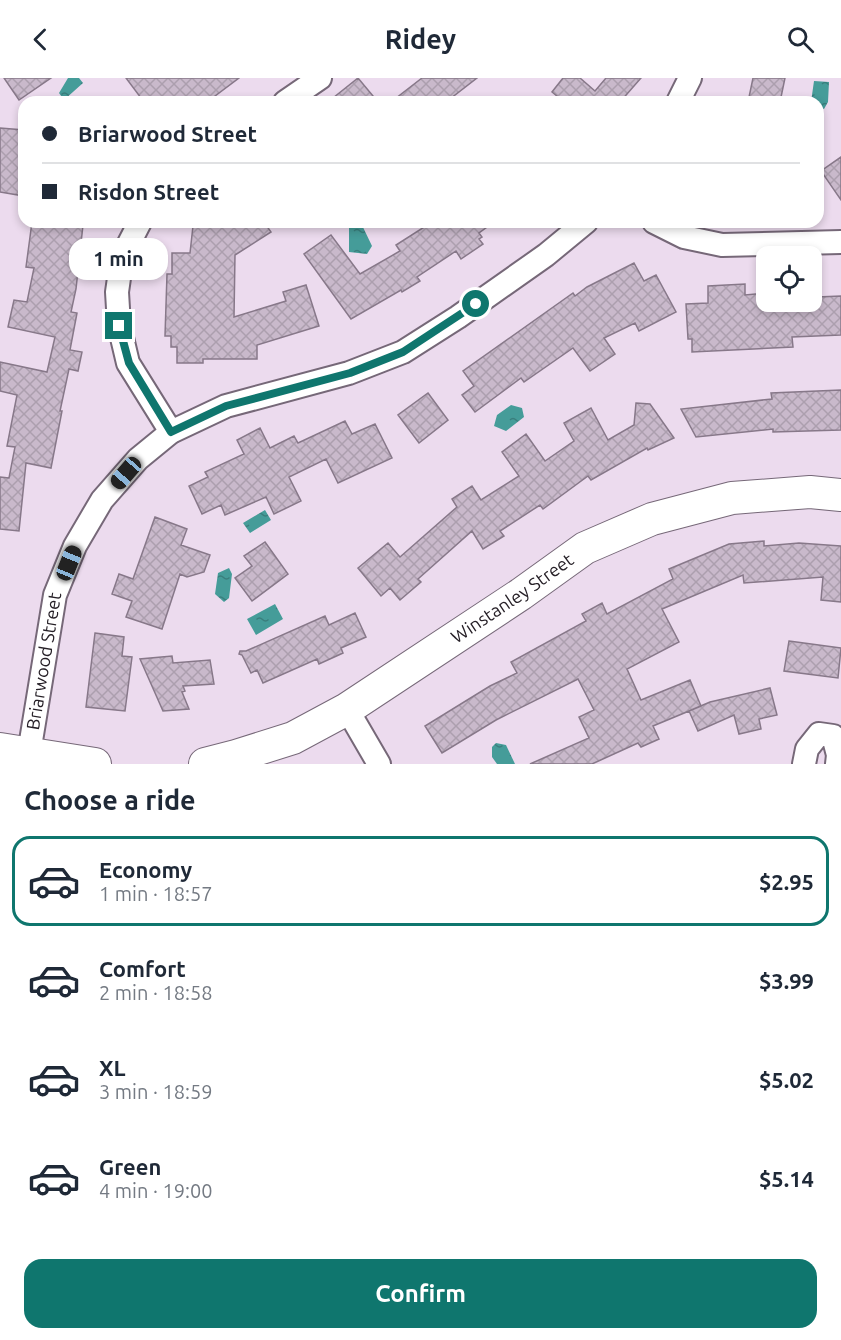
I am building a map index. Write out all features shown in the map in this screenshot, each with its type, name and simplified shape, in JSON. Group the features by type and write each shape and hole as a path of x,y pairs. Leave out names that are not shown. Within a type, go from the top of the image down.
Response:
{"street":[{"path":"294,96 320,78"},
{"path":"681,96 690,78"},
{"path":"137,228 122,257 117,292 119,326 129,363 171,432"},
{"name":"Briarwood Street","path":"14,751 55,595 75,546 102,500 138,459 171,432 226,406 350,373 403,352 526,269 578,228"},
{"path":"666,228 684,237 722,245 841,242"},
{"name":"Winstanley Street","path":"205,764 293,738 347,708 521,594 585,548 652,519 732,498 810,492 841,495"},
{"path":"347,708 379,764"},
{"path":"804,764 807,749 819,734 833,736 838,755 837,764"},
{"path":"14,751 95,764"}],"water":[{"path":"68,78 79,78 83,83 68,96 61,96 59,93"},
{"path":"814,81 829,82 828,102 824,109 824,96 812,96"},
{"path":"349,228 363,228 372,246 367,254 349,252"},
{"path":"511,405 522,408 524,417 506,431 494,426 497,415"},
{"path":"265,510 271,520 250,533 243,523"},
{"path":"229,568 232,574 229,598 224,602 215,594 218,573"},
{"path":"275,604 283,619 256,635 247,619"},
{"path":"496,743 506,745 515,764 497,764 492,757 492,747"}],"building":[{"path":"4,78 51,78 25,96 18,96 18,99"},
{"path":"126,78 239,78 215,96 140,96"},
{"path":"358,78 373,96 336,96"},
{"path":"422,78 477,78 454,96 399,96"},
{"path":"563,78 580,78 595,91 606,78 641,78 625,96 557,96 552,92"},
{"path":"753,78 785,78 781,96 749,96"},
{"path":"0,128 18,130 18,195 0,192"},
{"path":"841,157 841,200 824,175 824,169"},
{"path":"31,228 83,228 71,312 77,313 70,350 82,352 78,371 69,369 51,468 26,463 19,531 0,529 0,477 9,478 15,447 7,446 17,395 0,391 0,362 47,372 55,337 8,327 14,300 27,302 34,268 26,267"},
{"path":"193,228 268,228 271,232 235,255 234,317 286,301 283,292 306,285 319,326 257,345 257,359 203,359 203,363 177,363 177,347 171,347 171,336 165,336 167,274 172,274 172,253 190,253"},
{"path":"423,228 486,228 479,233 482,237 479,239 483,244 461,259 456,251 417,277 420,281 351,319 304,254 331,235 360,274 400,251 396,245"},
{"path":"634,263 644,281 656,275 676,312 639,331 635,323 604,338 615,354 590,371 573,348 524,382 521,378 475,412 462,395 474,386 463,371 573,293 575,296 587,287"},
{"path":"745,284 745,295 756,294 756,312 822,312 822,297 841,296 841,335 792,337 793,347 692,352 692,339 688,339 686,304 708,303 708,286"},
{"path":"841,390 841,430 773,432 773,429 696,437 681,409 772,399 771,393"},
{"path":"428,393 448,420 419,443 398,415"},
{"path":"636,403 650,404 674,438 648,450 647,448 591,480 588,476 543,509 540,505 500,531 504,536 483,549 472,531 418,579 421,582 400,600 390,588 381,596 358,568 388,543 400,557 457,507 452,499 472,486 481,500 519,476 502,452 526,434 545,461 574,441 564,423 591,408 608,440 634,425"},
{"path":"345,421 352,434 375,424 392,458 338,483 326,459 289,477 301,501 274,514 266,497 225,515 221,505 202,514 189,486 208,477 205,472 244,454 237,440 260,428 270,448 294,436 298,443"},
{"path":"155,517 187,529 181,545 210,555 204,572 187,577 180,574 162,629 126,617 132,601 112,594 119,574 133,579"},
{"path":"764,541 764,546 799,543 841,546 841,602 821,600 823,577 744,583 743,575 662,609 679,642 627,669 641,700 690,680 701,706 653,726 659,739 641,747 638,743 592,764 530,764 589,738 579,717 594,710 578,679 496,720 442,753 425,726 490,686 517,673 511,662 586,621 582,614 602,603 607,614 673,579 669,569 729,544"},
{"path":"265,542 288,574 252,601 235,578 252,566 244,556"},
{"path":"355,613 366,637 341,648 343,653 319,664 317,659 263,683 257,670 251,673 242,655 239,654 240,651 246,651 325,616 329,625"},
{"path":"95,633 124,637 122,656 132,657 125,711 86,707"},
{"path":"789,641 841,648 838,678 784,671"},
{"path":"172,656 173,663 210,660 214,684 183,686 185,691 182,692 189,709 163,711 140,659"},
{"path":"770,688 777,715 759,719 761,729 739,734 734,715 698,731 689,711 710,702"}],"route":[{"path":"119,326 129,363 171,432 226,406 350,373 403,352 476,304"}]}
